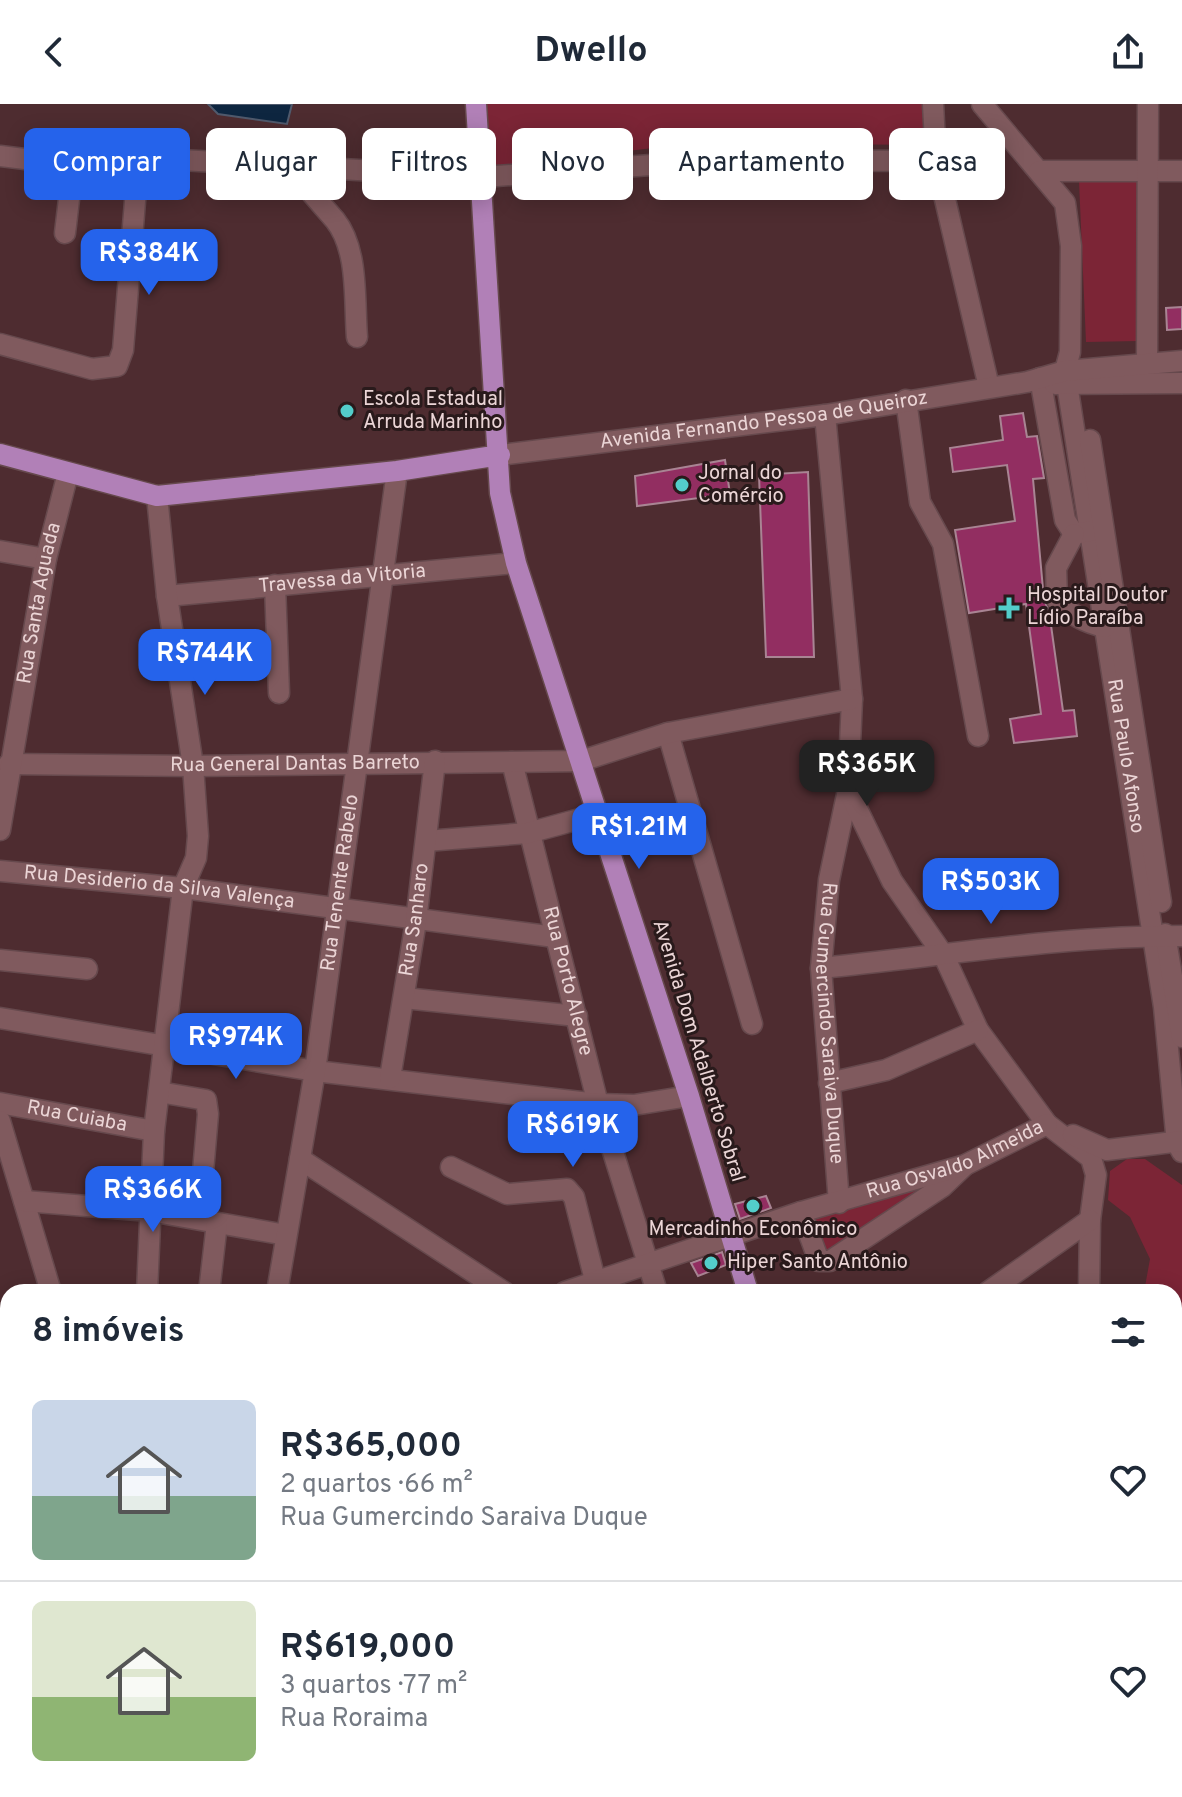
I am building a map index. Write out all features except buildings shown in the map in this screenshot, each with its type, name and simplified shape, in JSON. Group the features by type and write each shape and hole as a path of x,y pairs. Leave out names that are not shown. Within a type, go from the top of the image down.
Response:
{"main road":[{"name":"Avenida Dom Adalberto Sobral","path":"476,104 478,128"},
{"name":"Avenida Dom Adalberto Sobral","path":"484,200 500,493 516,563 689,1096 745,1284"},
{"path":"0,454 157,496 397,471 500,455"}],"street":[{"path":"933,104 934,128"},
{"name":"Rua Paulo Afonso","path":"982,104 1058,190 1069,217 1071,373 1105,627 1117,656"},
{"path":"1147,361 1148,104"},
{"path":"0,156 24,159"},
{"path":"496,176 721,160 889,161"},
{"path":"1039,171 1182,171"},
{"path":"65,233 69,200"},
{"path":"0,344 92,369 117,366 123,350 135,200"},
{"path":"316,200 336,221 348,247 357,337"},
{"path":"945,200 989,387"},
{"name":"Avenida Fernando Pessoa de Queiroz","path":"500,455 825,415 1147,361 1182,361"},
{"name":"Avenida Fernando Pessoa de Queiroz","path":"1071,373 1182,383"},
{"path":"1036,381 1059,497 1090,531 1056,568 1057,600 1067,611 1090,624 1105,627"},
{"path":"906,400 920,502 943,544 978,736"},
{"name":"Rua Gumercindo Saraiva Duque","path":"825,415 852,699 848,790 829,880 821,968 839,1203"},
{"name":"Rua Tenente Rabelo","path":"278,1284 315,1071 336,909 360,764 397,471"},
{"name":"Rua Santa Aguada","path":"0,830 46,559 68,473"},
{"path":"147,1284 154,1131 183,888 196,858 198,836 193,766 167,596 157,496"},
{"name":"Rua Paulo Afonso","path":"1090,531 1117,656 1150,876 1166,937 1182,1037"},
{"path":"0,551 46,559"},
{"name":"Travessa da Vitoria","path":"167,596 385,578 516,563"},
{"path":"275,585 279,693"},
{"name":"Rua General Dantas Barreto","path":"9,764 193,766 581,761 668,733 852,699"},
{"path":"668,733 752,1024"},
{"name":"Rua Sanharo","path":"390,1078 416,921 435,761"},
{"name":"Rua Porto Alegre","path":"512,762 598,1104 654,1284"},
{"path":"848,790 892,881 944,956 978,1030 1047,1124 1091,1158 1096,1175 1090,1220 1089,1284"},
{"path":"426,841 528,833 598,814"},
{"name":"Rua Desiderio da Silva Valença","path":"0,871 183,888 555,937"},
{"path":"821,968 944,956 1019,944 1166,937"},
{"name":"Rua Paulo Afonso","path":"1166,937 1164,1007 1180,1146"},
{"path":"0,960 87,969"},
{"path":"404,998 577,1016"},
{"path":"0,1018 315,1071 598,1104 634,1105 689,1096"},
{"path":"829,1083 886,1070 978,1030"},
{"path":"159,1092 206,1100 209,1284"},
{"name":"Rua Cuiaba","path":"0,1103 154,1131"},
{"path":"0,1121 3,1147 24,1201 49,1284"},
{"name":"Rua Osvaldo Almeida","path":"585,1284 801,1212 965,1165 1047,1124 1107,1150 1180,1146"},
{"path":"300,1159 492,1284"},
{"path":"801,1212 819,1261 830,1261 942,1187 965,1165"},
{"path":"451,1167 507,1194 567,1189 574,1197 595,1280"},
{"path":"24,1201 150,1211 286,1235"},
{"path":"1016,1284 1090,1220"}],"shaded area":[{"path":"485,104 926,104 927,128 889,128 889,145 873,145 873,128 649,128 649,148 633,150 633,128 512,128 512,164 496,166 496,128 487,128"},
{"path":"1079,181 1137,181 1139,341 1086,342"},
{"path":"1127,1159 1145,1159 1182,1185 1182,1284 1145,1284 1150,1259 1130,1217 1108,1200 1110,1171"},
{"path":"965,1165 830,1261 801,1212"}],"water":[{"path":"208,104 292,104 287,124 218,114"}],"place":[{"name":"Escola Estadual Arruda Marinho","path":"347,411"},
{"name":"Jornal do Comércio","path":"682,485"},
{"name":"Hospital Doutor Lídio Paraíba","path":"1009,608"},
{"name":"Mercadinho Econômico","path":"753,1206"},
{"name":"Hiper Santo Antônio","path":"711,1263"}]}
